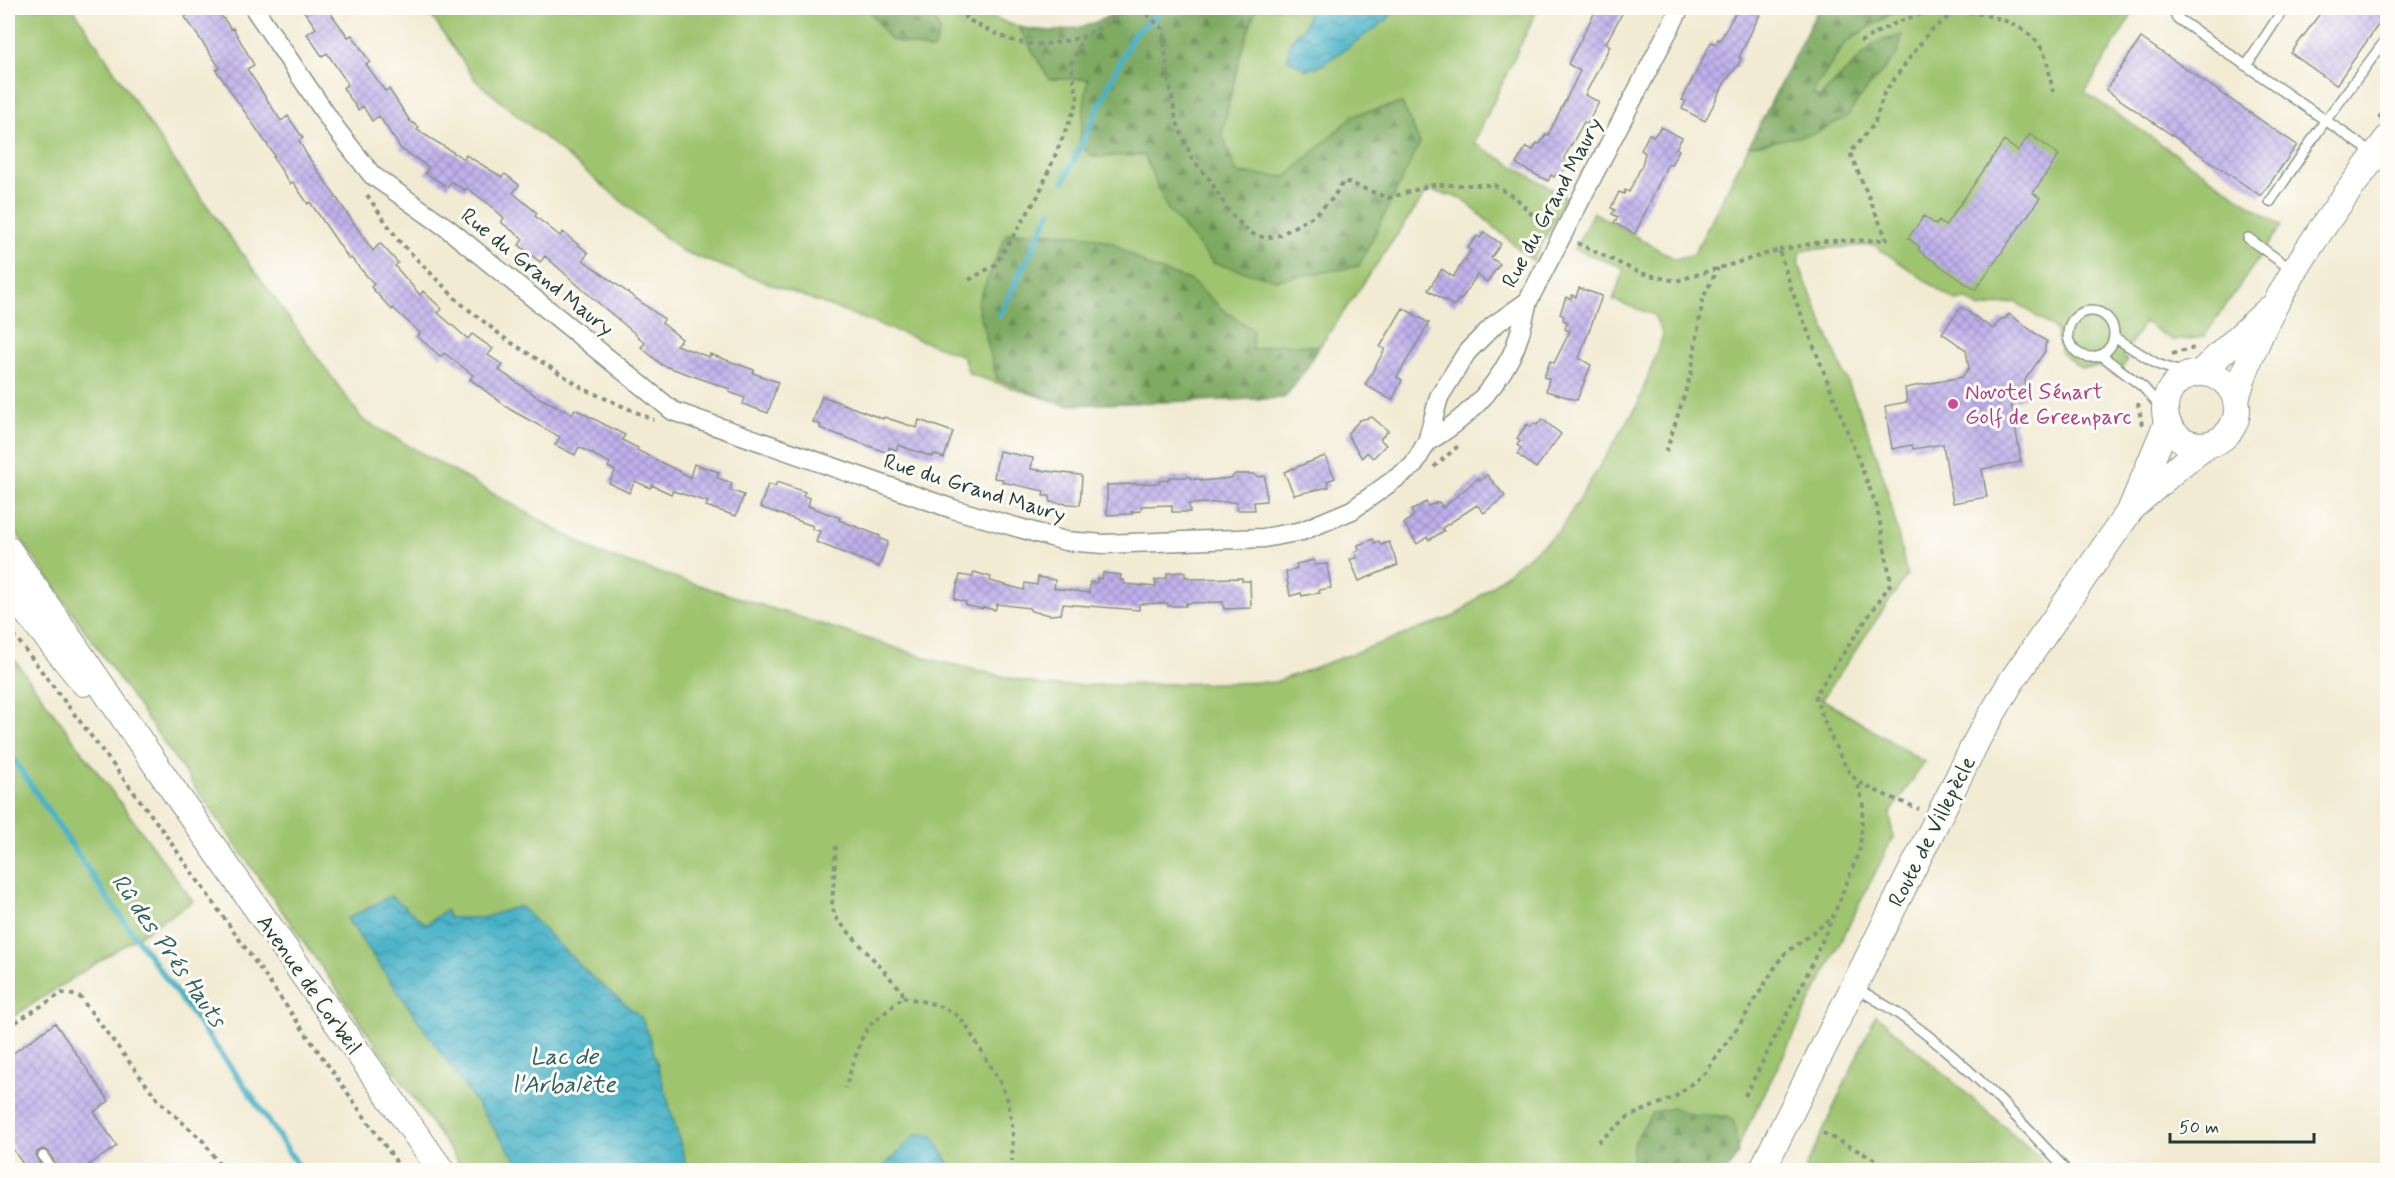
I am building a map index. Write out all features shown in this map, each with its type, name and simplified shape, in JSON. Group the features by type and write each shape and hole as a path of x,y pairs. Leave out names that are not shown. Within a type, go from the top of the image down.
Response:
{"main road":[{"path":"2274,303 2194,374 2178,381 2171,389 2166,400 2166,417 2173,434 2194,446 2206,446 2218,442 2228,434 2236,417 2236,399 2242,378 2274,303 2381,146"},
{"path":"2194,374 2211,374 2222,380 2231,388 2236,399"},
{"name":"Route de Villepècle","path":"2131,509 2166,417"},
{"name":"Route de Villepècle","path":"1762,1170 1978,738 2011,682 2131,509 2206,446"},
{"name":"Avenue de Corbeil","path":"8,549 178,797 441,1170"},
{"name":"Avenue de Corbeil","path":"8,589 178,797"}],"street":[{"name":"Rue du Grand Maury","path":"254,8 336,129 372,175 447,228 673,411 983,519 1065,541 1104,544 1264,538 1302,531 1352,510 1413,466 1427,442 1439,397 1467,352 1494,325 1528,302 1680,8"},
{"path":"1427,442 1451,428 1481,401 1510,358 1528,302"}],"lane":[{"path":"2173,8 2177,18 2325,120 2381,146"},
{"path":"2246,66 2284,8"},
{"path":"2270,202 2325,120 2388,37"},
{"path":"2248,238 2294,271"},
{"path":"2084,311 2099,312 2111,322 2114,337 2108,350 2102,355 2086,357 2073,349 2067,335 2071,321 2084,311"},
{"path":"2114,337 2157,364 2194,374"},
{"path":"2102,355 2143,387 2166,417"},
{"path":"1854,986 1907,1020 1959,1062 2011,1111 2066,1170"},
{"path":"43,1156 52,1170"}],"path":[{"path":"973,8 965,18 995,34 1024,45 1054,45 1084,36 1130,8"},
{"path":"1140,8 1163,29 1167,70 1176,120 1192,159 1210,180 1229,212 1250,233 1265,238 1280,235 1315,215 1332,200 1344,181 1388,198 1432,185 1494,185 1516,198 1543,228 1640,273 1676,281 1779,250 1826,241 1887,240 1850,153 1875,122 1884,93 1929,32 1956,11"},
{"path":"1860,42 1910,16 1956,11 1975,12 2009,23 2030,33 2043,52 2053,92"},
{"path":"969,280 995,265 1038,196 1078,101 1071,64 1084,36"},
{"path":"365,193 399,241 459,302 507,340 586,390 658,423"},
{"path":"1745,1096 1804,981 1833,918 1860,849 1863,805 1857,780 1822,719 1815,695 1891,583 1877,507 1792,291 1779,250"},
{"path":"1666,452 1691,374 1703,298 1718,268"},
{"path":"1433,468 1467,438"},
{"path":"8,627 155,820 402,1170"},
{"path":"1857,780 1919,810"},
{"path":"836,846 832,905 835,917 902,991 903,997"},
{"path":"1598,1142 1628,1117 1675,1096 1705,1073 1742,1021 1782,956 1833,918"},
{"path":"8,1027 62,993 79,996 159,1101 204,1142 223,1170"},
{"path":"845,1088 865,1033 876,1018 903,997"},
{"path":"903,997 934,1004 954,1013 965,1024 1000,1082 1008,1101 1013,1131 1012,1161"},
{"path":"1823,1133 1896,1170"}],"green space":[{"path":"8,8 73,8 168,152 363,420 598,553 937,661 1046,686 1275,682 1455,616 1560,530 1637,406 1663,335 1654,315 1613,300 1624,268 1575,249 1593,212 1675,259 1694,254 1819,8 2136,8 2085,92 2281,226 2204,337 2174,341 2144,322 2123,356 2127,360 2117,376 2103,367 2081,368 2061,353 2056,330 2016,302 1979,308 1966,299 1955,301 1874,245 1802,250 1798,262 1878,458 1907,575 1822,699 1924,762 1890,814 1893,837 1726,1170 464,1170 8,521"},
{"path":"426,8 975,8 1011,24 1048,31 1086,26 1122,8 1538,8 1474,143 1566,197 1533,261 1461,198 1428,190 1284,398 1065,405 969,374 963,356 682,251 476,81"},
{"path":"868,8 930,8 940,33 933,50 890,40"},
{"path":"1122,8 1256,8 1240,57 1222,133 1237,173 1286,177 1354,115 1402,103 1420,143 1359,266 1277,280 1213,263 1167,208 1144,155 1093,157 1079,144 1088,79 1049,79 1019,28 1046,31 1072,29 1098,21"},
{"path":"1819,8 1900,8 1846,42 1812,93 1819,98 1875,43 1902,35 1897,55 1861,96 1847,117 1816,133 1749,146"},
{"path":"1040,232 1089,236 1113,243 1150,267 1190,280 1227,313 1253,330 1252,350 1277,344 1318,346 1307,368 1284,398 1065,405 997,379 977,304 1007,233"},
{"path":"8,651 193,901 8,1020"},
{"path":"1876,1015 2036,1154 2051,1170 1805,1170"},
{"path":"1672,1108 1695,1115 1728,1116 1734,1122 1738,1153 1728,1170 1631,1170 1634,1142 1652,1113"}],"water":[{"path":"1309,8 1396,8 1387,20 1373,30 1322,65 1306,70 1288,59 1290,41 1304,27"},
{"name":"Lac de l'Arbalète","path":"391,896 426,924 446,910 449,918 482,918 520,906 592,977 641,1017 650,1039 688,1170 523,1170 347,919"},
{"path":"917,1134 933,1136 953,1170 880,1170"}],"building":[{"path":"199,8 216,8 231,29 233,28 254,65 247,69 281,121 288,116 303,138 299,141 307,155 373,251 380,243 398,263 395,266 420,295 423,291 442,309 438,313 468,339 472,334 493,349 488,355 503,365 499,370 536,396 572,414 575,409 625,435 622,440 638,448 637,450 690,477 694,464 719,472 717,478 732,483 730,490 744,495 736,516 706,506 708,502 673,491 671,494 652,485 650,488 635,481 629,493 609,483 615,471 608,467 610,463 579,447 575,455 555,445 560,437 511,410 470,379 473,375 444,353 441,357 417,336 420,333 393,308 392,310 371,287 374,284 351,258 349,259 310,202 308,204 293,182 290,184 273,157 275,156 216,70 220,68 185,17"},
{"path":"302,8 327,8 348,37 352,35 370,62 366,64 385,91 389,89 410,121 419,127 417,130 464,159 466,155 502,177 505,174 519,185 513,193 537,213 535,216 560,236 563,232 588,253 583,260 664,319 662,323 682,339 676,345 709,357 710,354 754,370 753,373 778,382 768,413 743,404 745,398 729,392 730,389 662,365 641,347 645,343 545,256 540,262 519,245 523,239 501,222 504,218 490,205 467,188 465,190 451,181 448,187 425,173 429,167 401,149 379,116 372,121 363,106 358,110 343,88 348,84 327,53 322,56 307,34 316,28"},
{"path":"1597,8 1625,8 1606,43 1610,46 1585,95 1599,102 1587,124 1584,122 1564,158 1569,161 1561,175 1557,173 1554,177 1551,175 1548,181 1516,164 1526,147 1533,150 1546,134 1548,135 1580,71 1568,64"},
{"path":"1738,8 1763,8 1739,57 1741,58 1738,65 1725,82 1705,121 1682,109 1686,101 1682,100 1711,42 1716,44 1718,39 1720,40"},
{"path":"2324,8 2388,8 2336,85 2291,53"},
{"path":"2141,38 2297,145 2261,196 2106,90"},
{"path":"1661,127 1682,138 1676,148 1679,150 1671,165 1668,164 1635,234 1614,223 1618,217 1612,214 1615,210 1611,208 1619,192 1624,194 1625,190 1629,192 1642,165 1645,153 1641,150 1649,134 1654,136"},
{"path":"2030,134 2059,155 2033,193 2040,198 1975,290 1918,250 1920,247 1908,238 1924,216 1936,225 1939,221 1945,226 2004,141 2018,151"},
{"path":"1484,232 1501,244 1491,258 1500,264 1487,282 1477,275 1461,300 1459,299 1454,306 1428,290 1442,269 1453,277 1471,250 1468,248 1477,236 1480,238"},
{"path":"1579,288 1602,296 1579,358 1591,365 1577,400 1546,391 1549,379 1544,377 1550,361 1554,363 1570,331 1565,329 1568,322 1563,320 1564,316 1560,314 1566,297 1571,299 1572,295 1576,297"},
{"name":"Novotel Sénart Golf de Greenparc","path":"1961,307 1993,329 2001,319 2006,318 2009,314 2047,342 2045,351 2025,380 2028,397 2011,401 2021,462 1982,469 1987,497 1953,503 1943,444 1913,449 1912,445 1892,449 1885,406 1907,402 1905,388 1962,377 1969,368 1966,350 1942,333"},
{"path":"1403,308 1429,323 1397,377 1402,380 1392,400 1365,385 1385,349 1380,347"},
{"path":"822,396 883,419 884,417 917,428 919,420 953,432 944,458 934,454 933,457 898,445 896,450 889,447 888,453 820,428 821,425 813,422"},
{"path":"1372,417 1388,431 1380,439 1386,445 1373,458 1367,452 1362,458 1347,434 1360,420"},
{"path":"1542,419 1561,434 1536,468 1517,454 1521,448 1517,445 1520,441 1517,438 1527,424 1531,427 1534,423 1537,425"},
{"path":"999,451 1033,458 1031,469 1080,475 1082,477 1080,505 1050,502 1050,496 1043,496 1044,491 1002,482 1003,479 994,478"},
{"path":"1325,456 1335,478 1327,481 1329,487 1294,495 1284,472"},
{"path":"1235,474 1265,476 1266,501 1254,502 1255,510 1237,510 1237,502 1225,502 1189,504 1190,512 1172,512 1172,505 1141,506 1141,511 1131,512 1132,514 1107,515 1107,485 1159,483 1170,477 1190,477 1201,479 1201,481 1231,478"},
{"path":"1487,475 1505,496 1484,513 1477,505 1442,528 1444,531 1429,540 1427,537 1417,544 1404,524 1414,515 1411,511 1426,502 1428,506 1439,502 1443,508 1478,478 1480,481"},
{"path":"777,482 805,492 803,496 810,498 808,506 880,536 879,538 888,542 879,567 816,542 820,531 812,529 813,526 760,507 768,484 775,486"},
{"path":"1373,539 1375,543 1379,541 1381,545 1389,542 1398,565 1359,581 1350,559 1357,558 1355,552 1359,550 1358,545"},
{"path":"1314,560 1315,565 1327,564 1331,588 1319,590 1320,593 1302,596 1301,593 1290,596 1286,572 1297,568 1296,564"},
{"path":"974,572 991,577 990,581 1024,590 1025,583 1037,585 1038,577 1055,580 1054,588 1089,593 1090,582 1097,583 1097,578 1102,579 1103,573 1121,575 1120,580 1124,580 1124,584 1156,587 1155,580 1167,578 1167,573 1185,572 1185,577 1190,579 1242,578 1242,581 1250,581 1251,608 1224,609 1223,602 1186,603 1186,606 1168,606 1168,603 1139,604 1139,610 1063,604 1061,614 1050,615 1031,611 1029,608 997,604 995,610 983,607 982,609 965,605 966,602 954,599 960,575 972,577"},
{"path":"55,1023 109,1101 94,1112 117,1146 81,1170 59,1170 49,1152 42,1149 37,1152 36,1157 44,1170 27,1170 8,1142 8,1057"}],"waterway":[{"name":"Rû des Prés Hauts","path":"1064,181 1133,35 1165,8"},
{"name":"Rû des Prés Hauts","path":"1000,315 1051,210"},
{"name":"Rû des Prés Hauts","path":"8,751 108,899 249,1092 301,1170"}],"place":[{"name":"Novotel Sénart Golf de Greenparc","path":"1953,404"}]}
